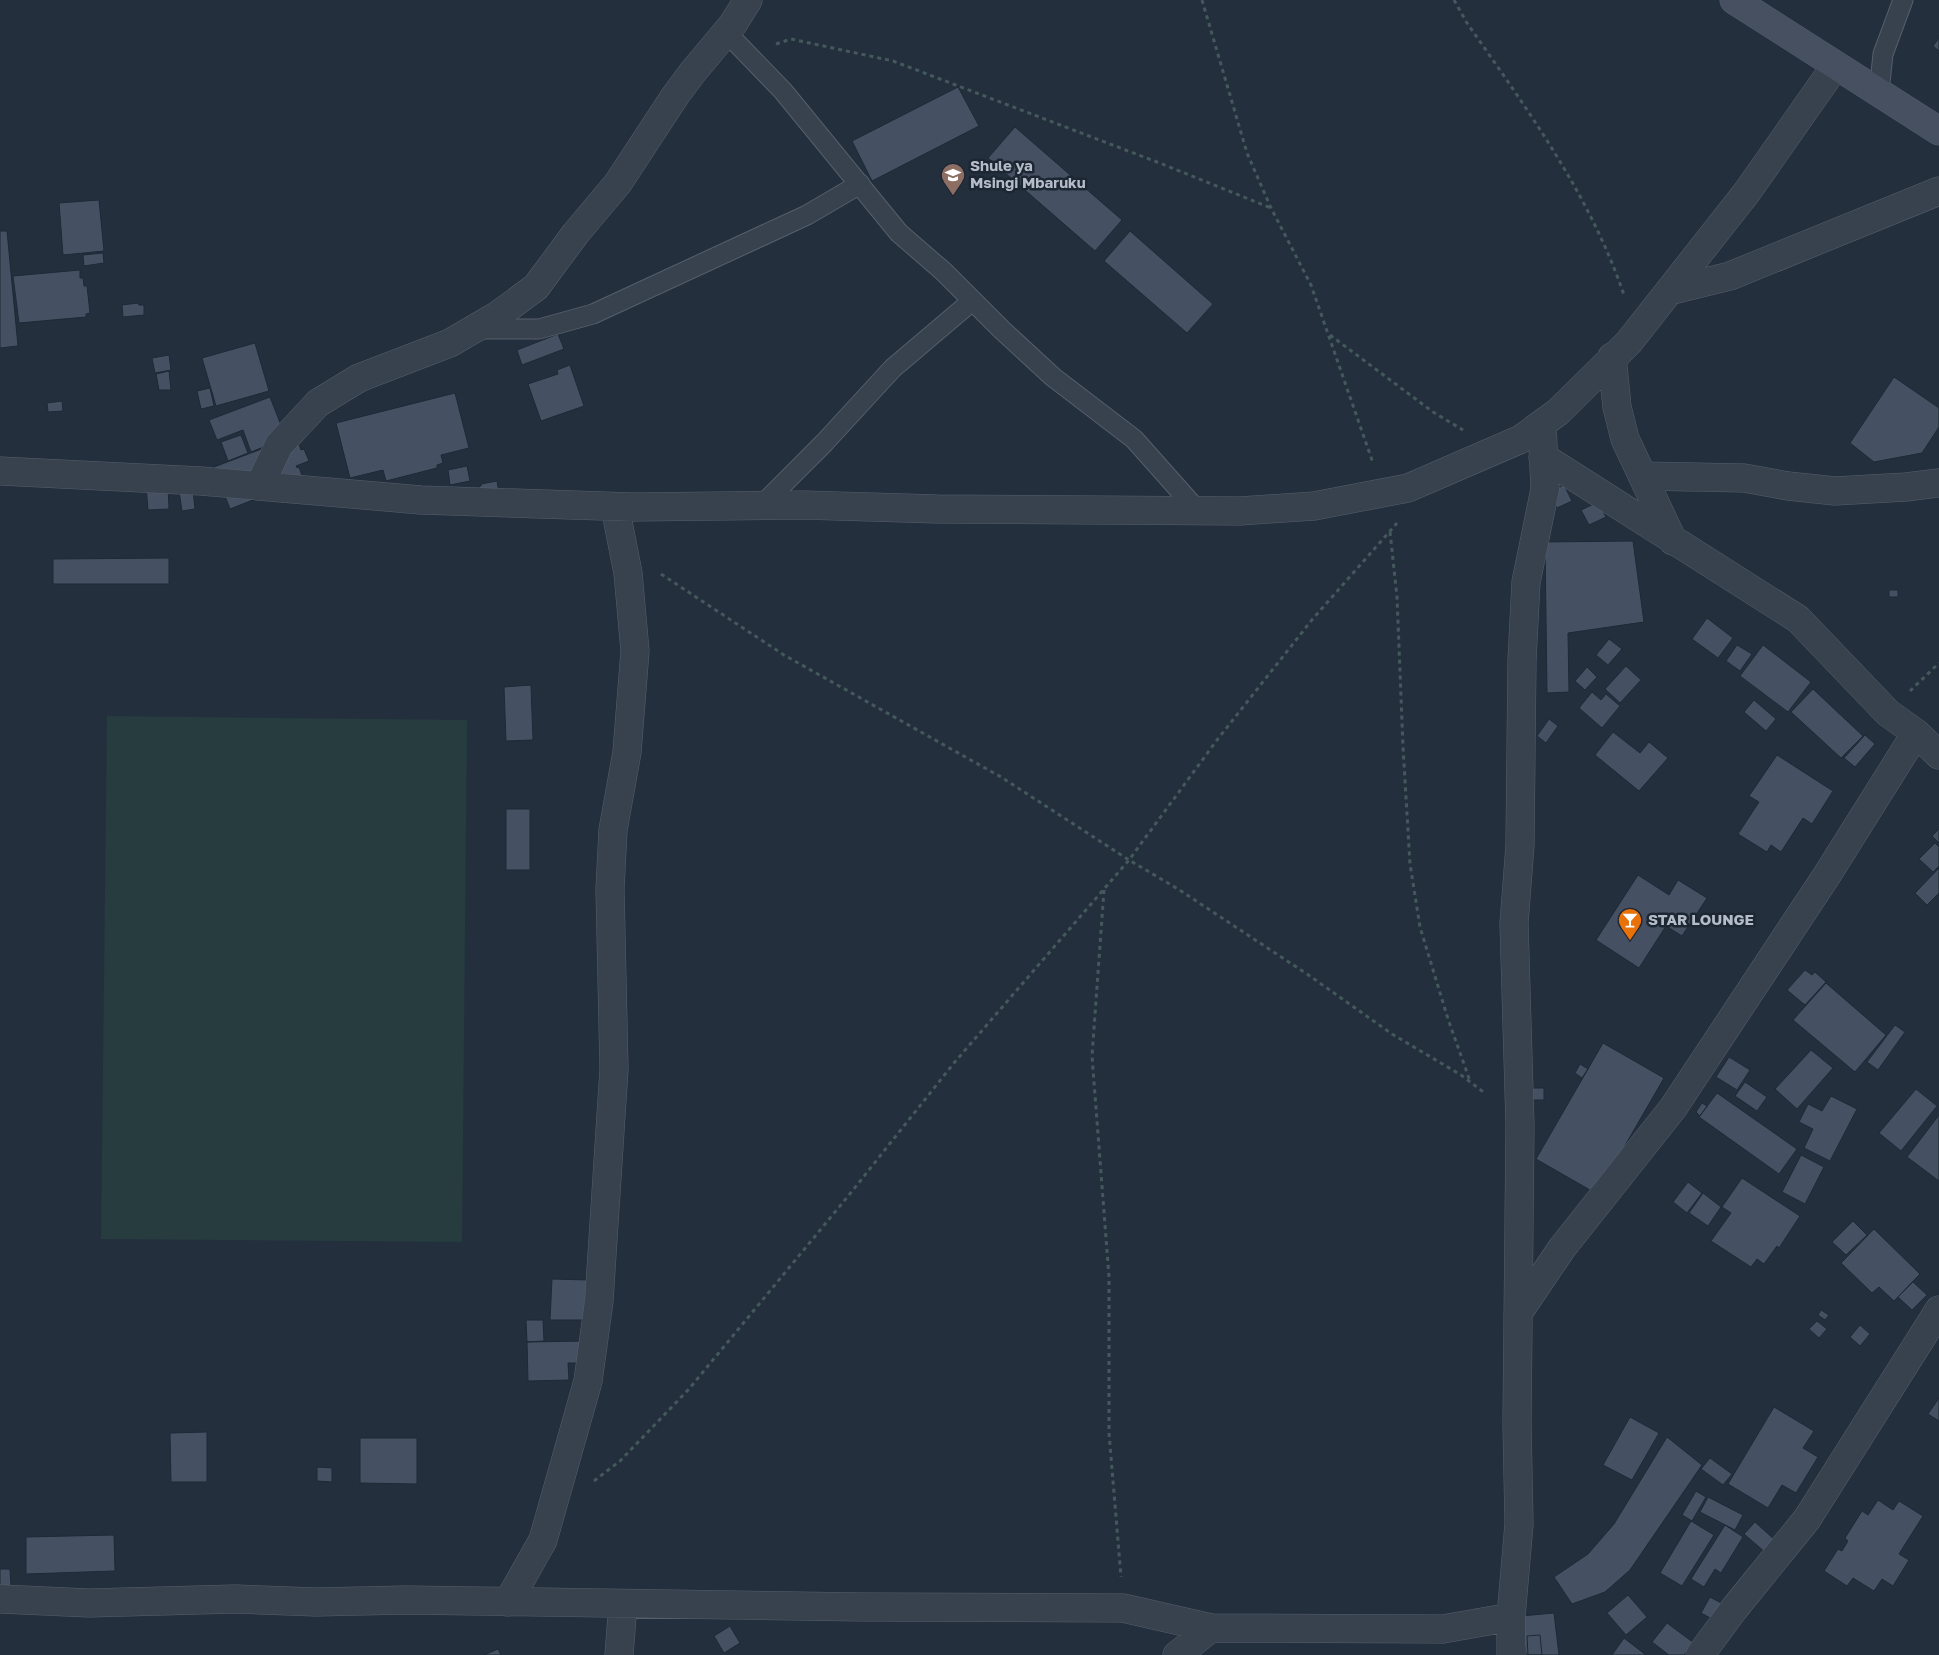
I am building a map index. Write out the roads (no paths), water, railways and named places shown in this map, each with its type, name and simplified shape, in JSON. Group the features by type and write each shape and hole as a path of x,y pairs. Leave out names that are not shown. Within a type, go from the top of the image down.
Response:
{"main road":[{"path":"1734,0 1939,131"}],"street":[{"path":"260,485 279,445 318,404 359,378 450,343 498,315 536,287 576,233 618,183 692,73 726,32 748,0"},
{"path":"0,471 201,480 420,500 615,507 761,506 1240,511 1314,506 1408,488 1520,439 1558,412 1629,342 1747,192 1836,65"},
{"path":"1669,291 1730,276 1939,191"},
{"path":"1612,357 1617,408 1626,439 1673,541"},
{"path":"1511,1655 1511,1617 1519,1524 1518,1314 1520,1125 1514,923 1520,845 1522,660 1526,582 1545,489 1542,424"},
{"path":"1543,457 1798,619 1888,713 1916,733 1939,755"},
{"path":"1643,476 1744,478 1788,486 1835,491 1939,483"},
{"path":"508,1602 543,1540 588,1381 600,1301 614,1069 610,889 613,830 627,752 635,651 628,573 615,507"},
{"path":"1518,1314 1562,1248 1673,1108 1827,875 1916,733"},
{"path":"1700,1655 1734,1609 1807,1519 1939,1310"},
{"path":"0,1599 89,1603 235,1598 316,1602 406,1600 1026,1609 1123,1608 1211,1628 1443,1629 1511,1617"},
{"path":"619,1655 623,1604"},
{"path":"1177,1655 1211,1628"}],"lane":[{"path":"1879,92 1883,54 1903,0"},
{"path":"726,32 783,91 898,232 943,271 1002,330 1053,377 1134,439 1198,511"},
{"path":"474,329 539,329 592,314 806,215 860,184"},
{"path":"761,506 824,444 893,368 972,300"}],"place":[{"name":"Shule ya Msingi Mbaruku","path":"953,196"},
{"name":"STAR LOUNGE","path":"1630,941"}]}
